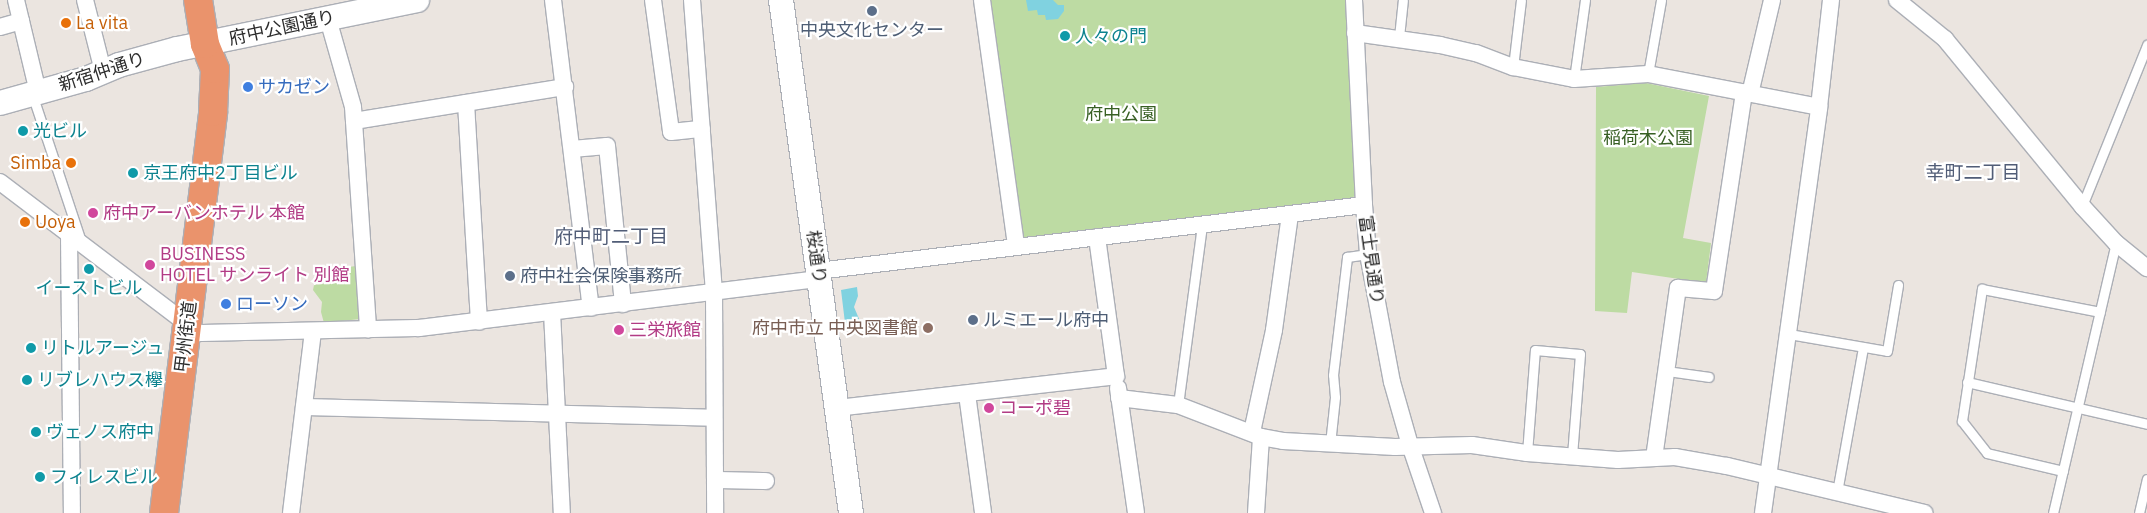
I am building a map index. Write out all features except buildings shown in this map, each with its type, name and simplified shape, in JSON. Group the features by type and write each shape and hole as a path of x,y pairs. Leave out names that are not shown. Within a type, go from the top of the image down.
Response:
{"highway":[{"name":"甲州街道","path":"147,513 180,320 215,91 215,69 205,44 198,0"},
{"name":"甲州街道","path":"164,513 180,320"}],"street":[{"path":"16,0 35,93"},
{"path":"85,0 103,72"},
{"name":"府中公園通り","path":"205,44 416,0"},
{"path":"554,0 591,308"},
{"path":"653,0 671,132 702,129"},
{"path":"692,0 714,292 715,513"},
{"name":"桜通り","path":"781,0 851,513"},
{"path":"982,0 1016,246"},
{"name":"富士見通り","path":"1354,0 1368,254 1386,356 1410,445 1433,513"},
{"path":"1654,458 1678,288 1714,291 1747,93 1772,0"},
{"path":"1763,513 1789,334 1831,0"},
{"path":"1897,0 1945,38 2082,206 2116,243 2147,268"},
{"path":"328,19 353,107 368,329"},
{"path":"0,27 21,21"},
{"path":"1355,33 1399,37 1476,53 1513,67 1574,79 1648,74 1819,107"},
{"name":"新宿仲通り","path":"0,103 86,79 119,65 205,44"},
{"path":"354,121 565,87"},
{"path":"466,103 478,322"},
{"path":"572,149 607,146 623,304"},
{"path":"0,182 199,333 419,328 478,322 714,292 1016,246 1364,205"},
{"path":"1256,513 1256,435 1274,330 1290,214"},
{"path":"1097,237 1136,513"},
{"path":"72,513 75,239"},
{"path":"552,312 562,513"},
{"path":"291,513 313,331"},
{"path":"837,408 1116,376"},
{"path":"967,394 984,513"},
{"path":"1119,398 1178,405 1220,423 1256,435 1330,444 1395,447 1410,445 1472,445 1527,453 1618,460 1675,457 1727,466 1924,513"},
{"path":"304,407 714,418"},
{"path":"715,480 766,482"}],"lane":[{"path":"1399,37 1403,0"},
{"path":"1513,67 1521,0"},
{"path":"1574,79 1585,0"},
{"path":"1648,74 1662,0"},
{"path":"2082,206 2147,45"},
{"path":"35,93 75,239"},
{"path":"1178,405 1202,224"},
{"path":"2053,513 2116,243"},
{"path":"1330,444 1335,397 1333,375 1347,257 1368,254"},
{"path":"1789,334 1887,351 1898,285"},
{"path":"2063,471 1987,453 1962,421 1982,289 2100,312"},
{"path":"1837,492 1862,347"},
{"path":"1527,453 1535,350 1580,354 1572,456"},
{"path":"1667,371 1709,377"},
{"path":"1967,382 2147,424"},
{"path":"2139,513 2147,479"}],"green space":[{"name":"府中公園","path":"989,0 1348,0 1356,194 1350,201 1026,239 1021,236"},
{"name":"稲荷木公園","path":"1646,83 1709,96 1683,238 1711,243 1706,283 1632,272 1627,313 1595,311 1596,87"},
{"path":"356,266 360,319 324,323 321,312 322,302 313,290 314,285 341,281 341,268"}],"water":[{"path":"1026,0 1053,0 1058,5 1064,5 1064,11 1058,19 1046,20 1045,15 1038,15 1037,10 1028,11"},
{"path":"857,287 858,296 854,307 860,321 845,323 841,290"}],"place":[{"name":"中央文化センター","path":"872,11"},
{"name":"La vita","path":"66,23"},
{"name":"人々の門","path":"1065,36"},
{"name":"サカゼン","path":"248,87"},
{"name":"光ビル","path":"23,131"},
{"name":"Simba","path":"71,163"},
{"name":"京王府中2丁目ビル","path":"133,173"},
{"name":"府中アーバンホテル 本館","path":"93,213"},
{"name":"Uoya","path":"25,222"},
{"name":"BUSINESS HOTEL サンライト 別館","path":"150,265"},
{"name":"イーストビル","path":"89,269"},
{"name":"府中社会保険事務所","path":"510,276"},
{"name":"ローソン","path":"226,304"},
{"name":"ルミエール府中","path":"973,320"},
{"name":"府中市立 中央図書館","path":"928,328"},
{"name":"三栄旅館","path":"619,330"},
{"name":"リトルアージュ","path":"31,348"},
{"name":"リブレハウス欅","path":"27,380"},
{"name":"コーポ碧","path":"989,408"},
{"name":"ヴェノス府中","path":"36,432"},
{"name":"フィレスビル","path":"40,477"}],"district":[{"name":"幸町二丁目","path":"1973,173"},
{"name":"府中町二丁目","path":"611,237"}]}
